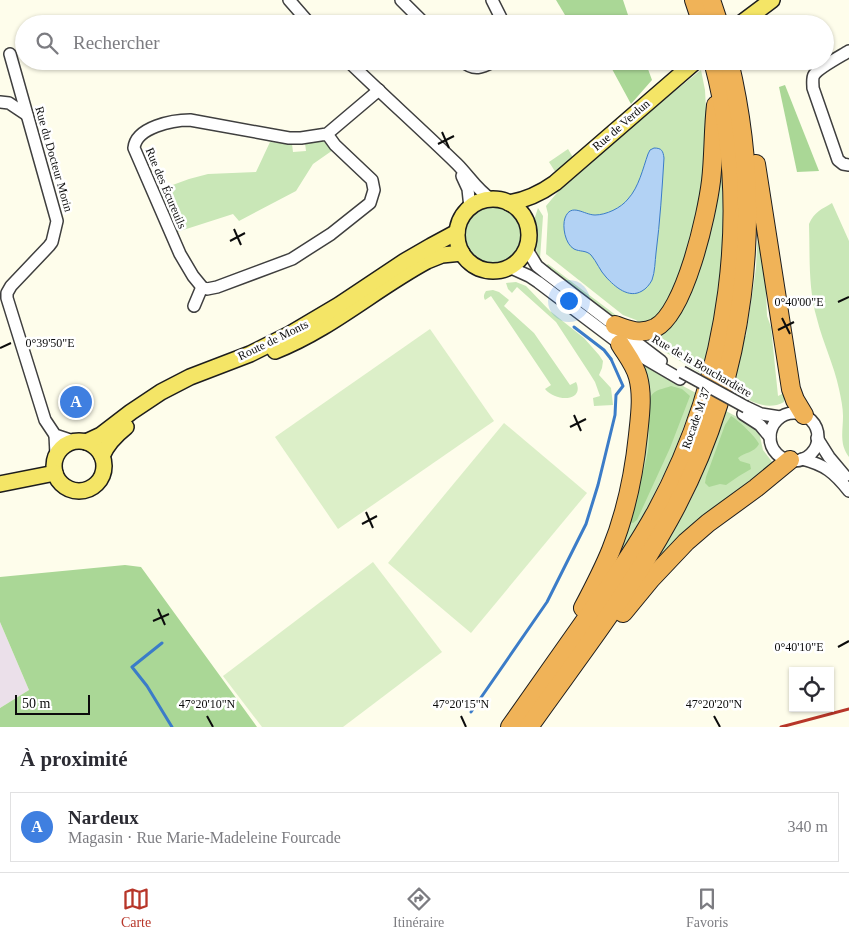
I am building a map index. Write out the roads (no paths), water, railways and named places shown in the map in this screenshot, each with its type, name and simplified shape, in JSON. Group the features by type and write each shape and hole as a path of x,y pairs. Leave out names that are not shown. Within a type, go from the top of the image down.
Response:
{"highway":[{"path":"694,0 699,15"},
{"path":"711,0 716,15"},
{"name":"Rocade M 37","path":"510,727 626,562 656,512 685,452 702,406 721,332 727,294 732,237 730,160 715,70"},
{"name":"Rocade M 37","path":"529,727 639,570 670,520 696,467 722,392 732,354 743,296 748,218 743,140 731,70"},
{"path":"614,325 631,332 646,331 656,327 668,315 680,293 695,253 709,198 718,85"},
{"path":"738,106 755,158 791,389 804,415"},
{"path":"553,667 601,574 620,524 631,482 640,422 640,390 635,369 620,344"},
{"path":"581,654 620,616 650,579 686,542 796,460"}],"main road":[{"path":"751,15 772,0"},
{"name":"Rue de Verdun","path":"509,203 525,199 546,189 685,70"},
{"name":"Rue de Verdun","path":"527,223 546,189"},
{"path":"491,199 509,203 516,208 527,223 529,231 526,248 522,256 509,267 494,271 484,270 467,260 462,253 459,247 459,223 463,215 476,203 491,199"},
{"name":"Route de Monts","path":"79,442 101,435 160,392 190,377 250,354 290,334 323,315 405,261 458,232"},
{"name":"Route de Monts","path":"102,456 104,449 118,433 171,396 209,378 295,343 337,319 427,261 442,255 462,253"},
{"path":"79,442 92,445 98,450 103,462 99,480 94,486 79,491 64,486 58,480 54,467 56,455 64,445 79,442"},
{"path":"0,484 55,473"}],"street":[{"path":"289,0 302,15"},
{"path":"400,0 416,15"},
{"path":"492,0 500,15"},
{"path":"834,61 849,51"},
{"name":"Rue du Docteur Morin","path":"3,293 52,242 57,221 10,54"},
{"path":"358,70 491,199"},
{"path":"820,70 813,78 813,88 838,160 843,164 849,165"},
{"path":"194,306 202,287 206,289 217,287 292,259 331,234 370,203 374,190 372,180 335,145 327,134 379,90"},
{"path":"0,102 8,103 27,115"},
{"name":"Rue des Écureuils","path":"202,287 193,276 176,245 134,148 137,138 169,122 179,120 190,120 289,138 327,134"},
{"path":"458,165 468,189 470,208"},
{"name":"Rue de la Bouchardière","path":"526,248 537,266 681,376"},
{"name":"Rue de la Bouchardière","path":"509,267 538,282 620,344 744,411 770,437"},
{"path":"3,293 7,298 43,415 55,435 56,455"},
{"name":"Rue de la Bouchardière","path":"744,411 780,417"},
{"path":"849,482 829,457 818,438 814,424 809,419 804,415 792,413 780,417 773,426 770,437 771,445 776,452 782,457 817,463 830,471 849,491"},
{"path":"55,435 79,442"},
{"path":"796,460 807,457 814,448 818,438"}],"water":[{"path":"654,148 662,150 664,158 654,270 652,280 646,288 632,294 622,291 614,285 604,275 589,253 571,247 565,235 564,221 568,213 574,210 599,215 621,205 635,189 648,154"}],"waterway":[{"path":"574,327 604,350 611,359"},
{"path":"471,712 547,602 586,524 598,485 615,415 616,395 623,386 611,359"},
{"path":"162,643 132,667 147,686 172,727"}],"railway":[{"path":"781,727 849,709"}],"place":[{"name":"Nardeux","path":"76,402"}]}
